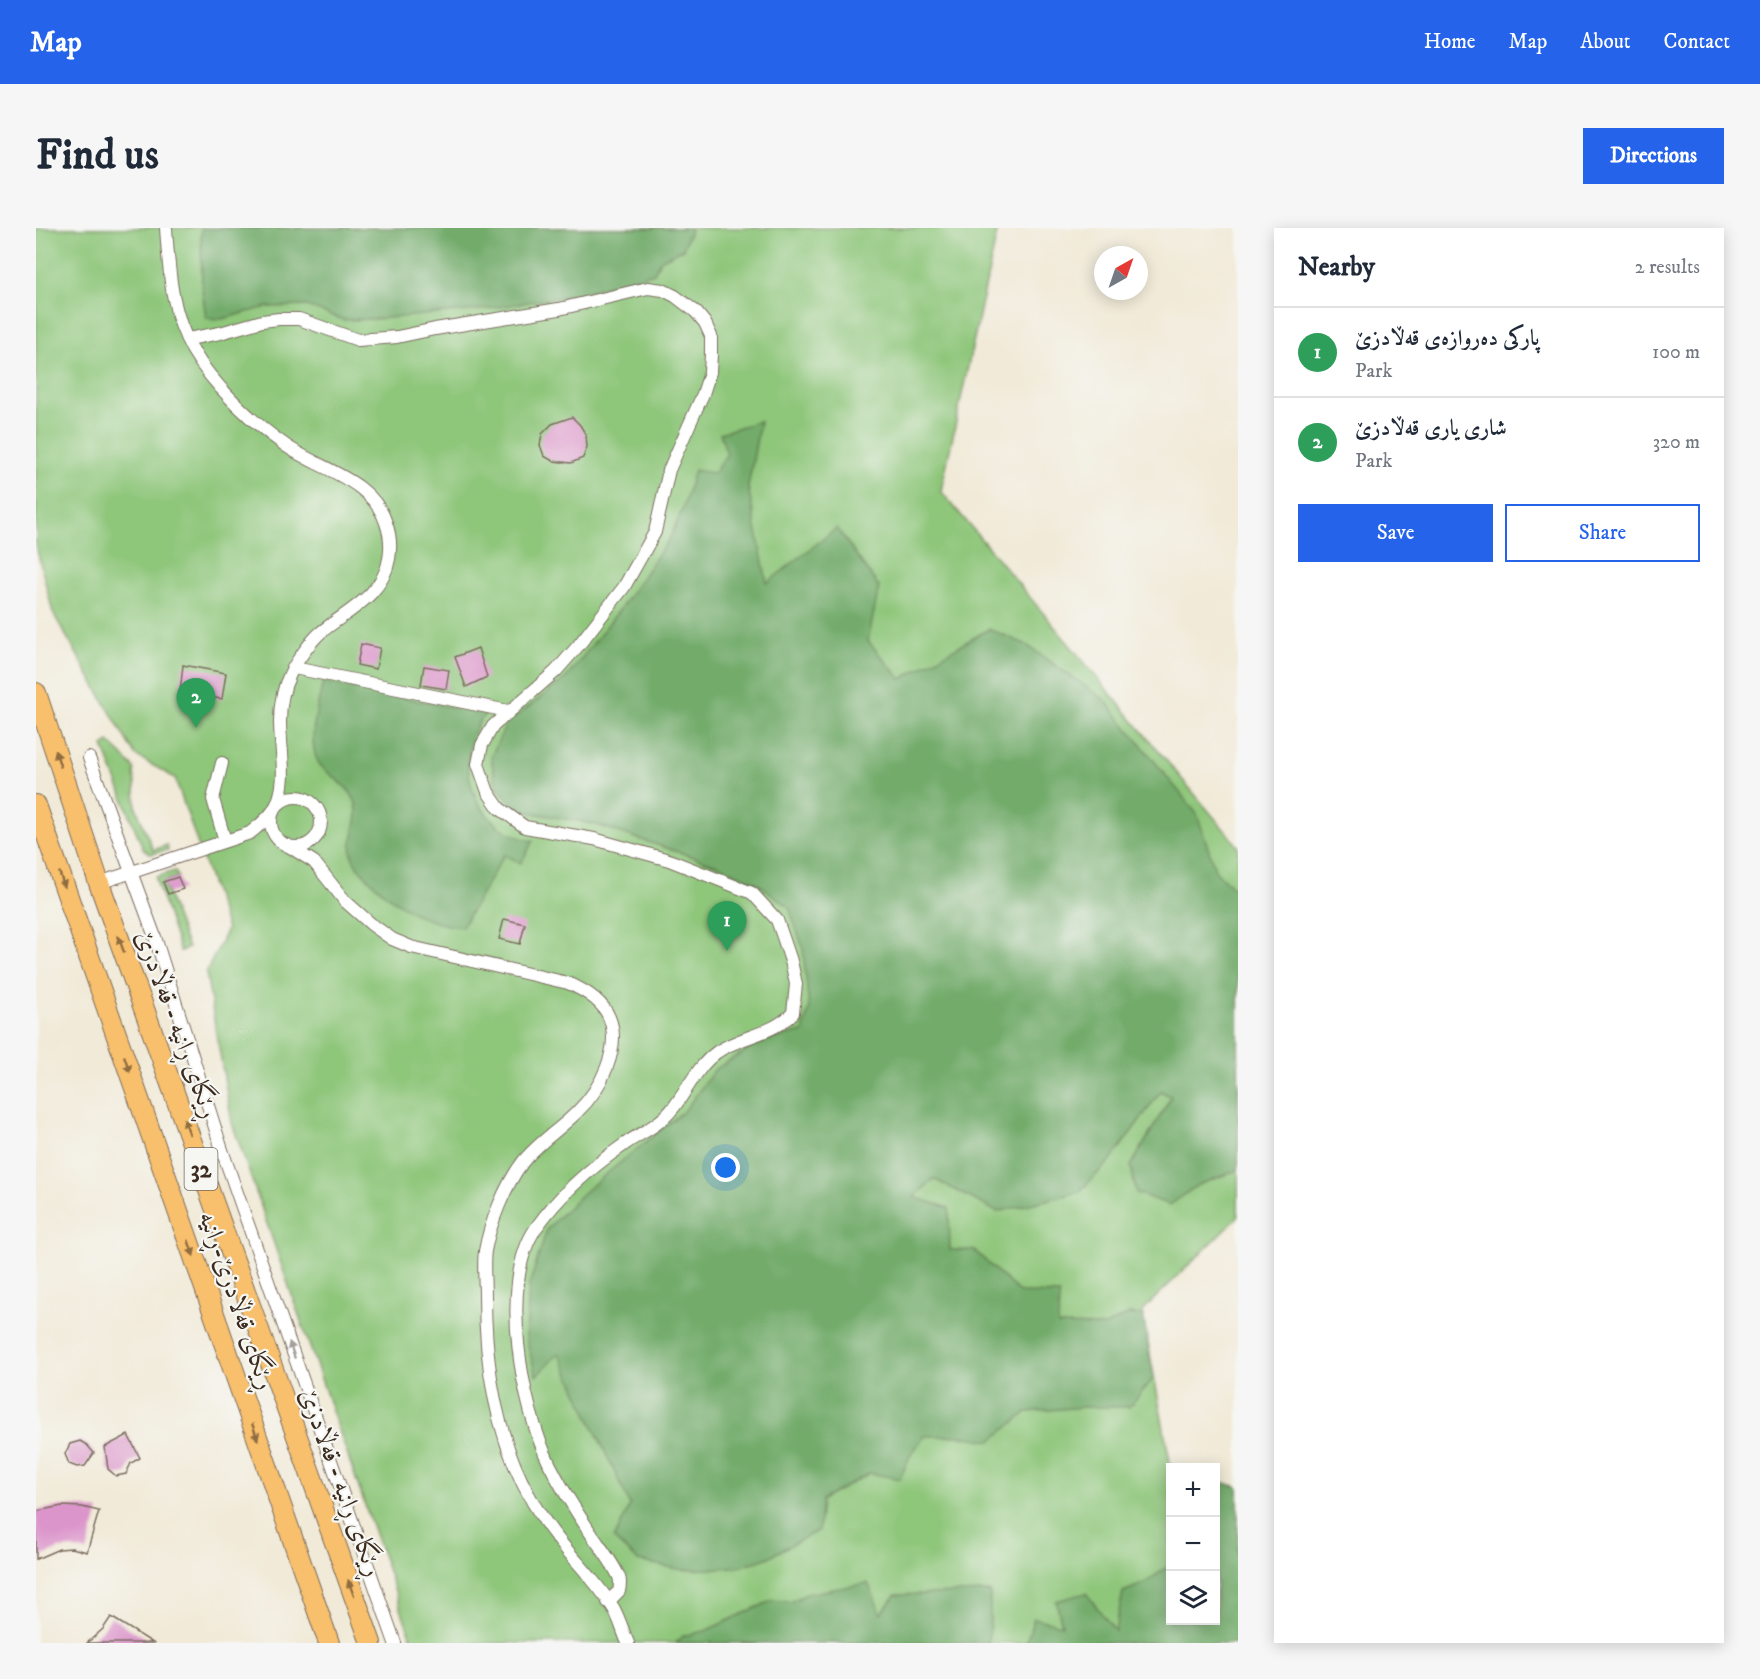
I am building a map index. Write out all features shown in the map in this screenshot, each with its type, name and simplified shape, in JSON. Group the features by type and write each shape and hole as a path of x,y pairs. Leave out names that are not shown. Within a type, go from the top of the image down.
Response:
{"main road":[{"name":"ڕێگای ڕانیە - قەڵادزێ","path":"36,693 99,883 371,1643"},
{"name":"ڕێگای قەڵادزێ-ڕانیە","path":"36,805 329,1643"}],"street":[{"path":"166,228 171,290 180,322 193,351 218,384 285,446 348,480 370,495 382,511 389,533 390,559 383,580 370,595 317,635 294,668 283,694 280,720 283,776 282,787 271,818 272,827 283,843 308,857 345,901 392,939 411,947 568,983 584,990 599,1002 609,1017 612,1052 604,1075 594,1093 578,1112 537,1146 522,1162 508,1185 485,1251 488,1364 498,1416 512,1464 544,1521 615,1610 628,1643"},
{"path":"188,339 279,319 299,320 358,340 397,337 560,309 648,288 663,290 675,296 696,312 705,323 711,336 710,372 703,394 669,470 655,532 624,587 578,646 556,671 493,726 482,745 478,764 488,792 499,808 525,827 594,839 669,860 752,893 777,920 791,961 795,984 793,1013 782,1024 718,1052 698,1070 661,1121 589,1171 560,1201 536,1228 522,1257 518,1295 521,1368 537,1438 573,1507 619,1576 619,1591 608,1602"},
{"path":"294,668 508,711"},
{"path":"89,758 158,948 222,1150 395,1643"},
{"path":"222,763 213,799 225,841"},
{"path":"283,776 302,797"},
{"path":"250,833 285,799 294,796 310,800 320,814 318,844 321,871"},
{"path":"99,883 250,833 264,835 295,847 310,843 320,830"}],"green space":[{"path":"36,228 998,228 941,491 1238,846 1238,1217 1142,1311 1170,1463 1166,1463 1166,1625 1220,1624 1238,1643 413,1643 232,1123 206,973 227,929 175,778 135,755 53,613 36,546"},
{"path":"201,228 691,228 683,249 660,260 654,273 574,295 480,310 343,320 307,306 267,307 222,319 206,318 202,289"},
{"path":"760,421 748,487 767,583 837,528 879,587 868,641 901,679 989,629 1025,644 1105,700 1197,814 1216,872 1238,892 1238,1170 1198,1185 1170,1205 1136,1193 1131,1166 1171,1097 1161,1091 1111,1160 1079,1192 997,1212 934,1179 914,1197 949,1208 950,1250 974,1250 1020,1293 1059,1294 1058,1325 1105,1326 1129,1314 1143,1315 1154,1378 1129,1407 1084,1407 1027,1412 991,1441 960,1436 924,1436 910,1456 900,1479 870,1473 822,1500 819,1530 767,1558 742,1566 683,1570 638,1561 614,1539 630,1505 559,1353 536,1376 526,1337 529,1286 547,1229 584,1192 685,1110 715,1069 763,1041 803,1032 809,1008 803,949 789,907 757,883 717,865 594,824 522,811 511,803 496,785 491,757 506,724 567,677 620,609 670,538 683,508 694,470 714,473 727,454 720,433"},
{"path":"323,682 486,714 476,727 468,760 473,791 490,818 502,828 533,841 521,863 504,855 462,927 437,922 414,913 374,884 355,863 351,848 356,804 347,789 324,769 314,751 314,728"},
{"path":"109,742 134,768 136,807 153,850 167,845 168,850 151,854 143,849 103,746"},
{"path":"175,871 178,877 163,882 188,948 180,951 156,880 156,877"},
{"path":"1220,1481 1238,1487 1238,1643 1026,1643 1034,1618 1062,1625 1056,1601 1086,1593 1115,1631 1123,1592 1145,1583 1166,1568 1166,1625 1220,1625"},
{"path":"868,1583 881,1614 895,1595 990,1592 990,1630 987,1643 676,1643 682,1636 705,1631 773,1600 790,1602 806,1594"}],"building":[{"path":"572,417 586,435 587,447 583,458 571,463 553,461 544,456 540,445 542,434 552,424"},
{"path":"361,644 380,648 376,669 357,665"},
{"path":"478,648 487,677 466,687 455,657"},
{"path":"183,665 226,673 222,699 180,693"},
{"path":"424,666 449,670 446,689 421,685"},
{"path":"178,877 183,889 168,894 163,882"},
{"path":"504,919 525,924 520,944 499,939"},
{"path":"128,1435 140,1458 131,1463 126,1474 116,1476 108,1469 105,1447"},
{"path":"80,1441 94,1453 85,1466 77,1467 69,1464 65,1454 70,1444"},
{"path":"62,1506 99,1511 87,1552 72,1548 59,1549 36,1559 36,1511"},
{"path":"111,1617 153,1643 87,1643 103,1629"}],"place":[{"name":"شاری یاری قەڵادزێ","path":"196,728"},
{"name":"پارکی دەروازەی قەڵادزێ","path":"727,951"}]}
